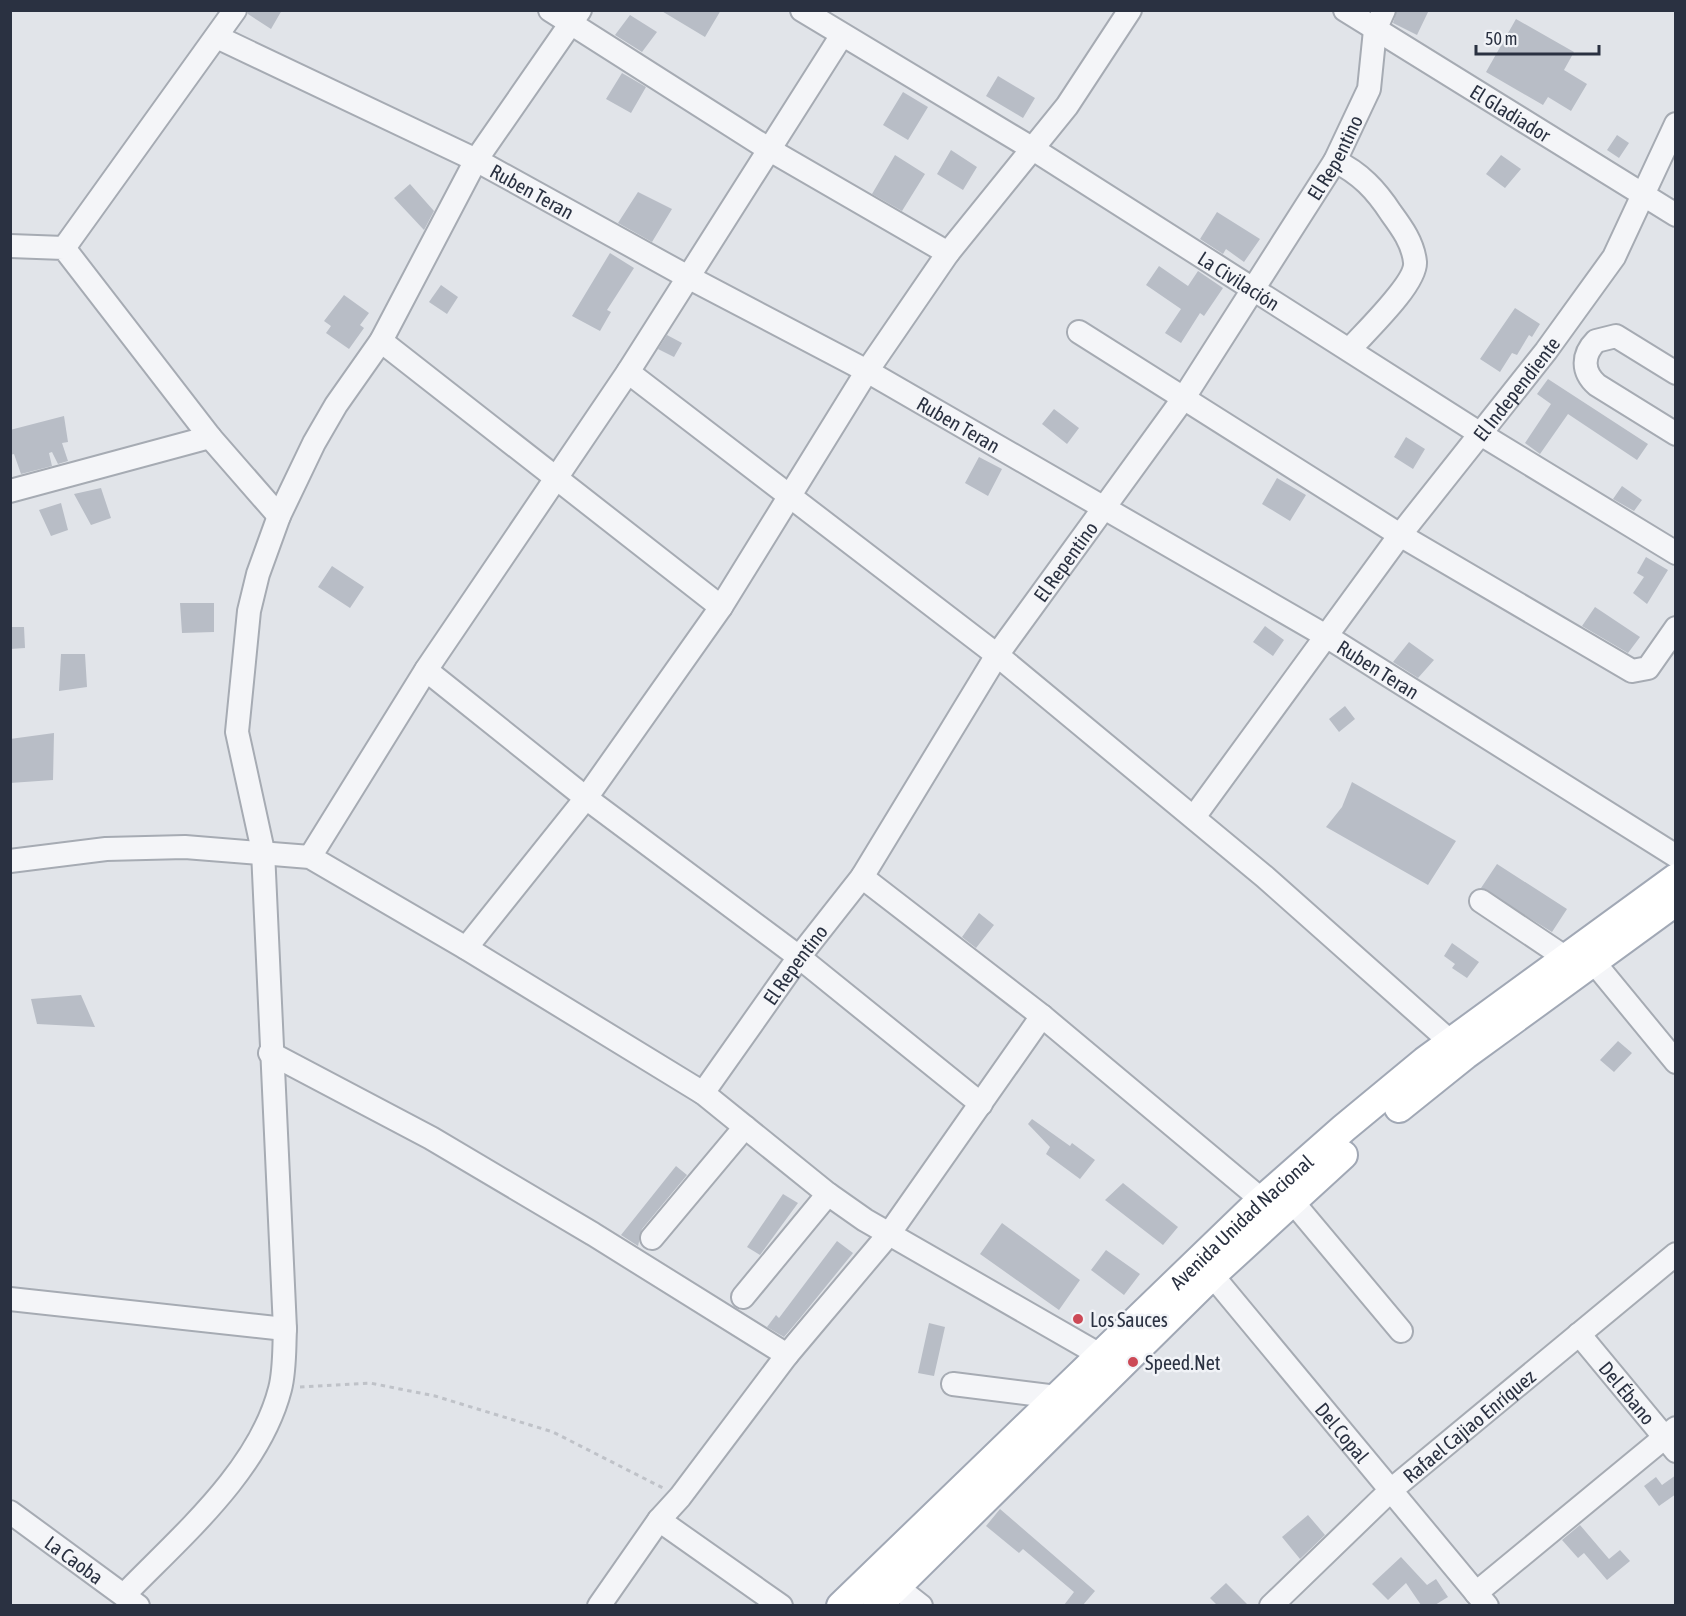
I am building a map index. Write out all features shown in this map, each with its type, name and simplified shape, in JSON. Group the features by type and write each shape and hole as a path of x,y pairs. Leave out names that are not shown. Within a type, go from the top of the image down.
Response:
{"main road":[{"name":"Avenida Unidad Nacional","path":"841,1605 883,1587 1206,1268 1262,1200 1344,1128 1458,1049 1580,956 1676,878"},
{"name":"Avenida Unidad Nacional","path":"1580,956 1676,902"},
{"name":"Avenida Unidad Nacional","path":"883,1587 1057,1397 1100,1355 1292,1201 1458,1049"}],"street":[{"path":"64,248 218,38 235,10"},
{"path":"550,10 575,17 770,150 948,253"},
{"name":"La Civilación","path":"802,10 1033,148 1479,433 1676,554"},
{"path":"466,948 586,798 721,607 867,371 948,253 1067,106 1130,10"},
{"name":"El Gladiador","path":"1345,10 1379,20 1676,215"},
{"path":"131,1600 223,1494 265,1429 281,1388 285,1329 270,1053 263,851 237,732 249,611 258,574 279,516 319,434 336,405 381,341 476,160 575,17"},
{"name":"El Repentino","path":"703,1093 799,957 862,877 997,655 1183,399 1335,161 1369,89 1379,20"},
{"path":"310,857 426,670 628,372 842,35"},
{"name":"Ruben Teran","path":"218,38 476,160 688,277 867,371 1104,510 1326,636 1676,856"},
{"name":"El Independiente","path":"1194,817 1400,536 1545,351 1614,257 1676,124"},
{"path":"1335,161 1353,169 1376,191 1409,239 1416,264 1407,284 1350,349"},
{"path":"10,246 64,248"},
{"path":"64,248 210,437 279,516"},
{"path":"1079,332 1400,536 1632,671 1648,668 1676,628"},
{"path":"1676,373 1616,336 1596,341 1585,359 1587,374 1597,385 1676,434"},
{"path":"381,341 721,607"},
{"path":"628,372 997,655 1194,817 1458,1049"},
{"path":"10,492 210,437"},
{"path":"426,670 586,798 799,957 981,1104"},
{"path":"10,861 106,849 185,847 263,851 310,857 466,948 703,1093 828,1194 889,1234 1100,1355"},
{"path":"862,877 1042,1016 1262,1200"},
{"path":"1481,901 1580,956 1676,1062"},
{"path":"599,1605 659,1520 680,1497 787,1355 889,1234 1042,1016"},
{"path":"270,1053 431,1138 593,1234 787,1355"},
{"path":"652,1238 745,1127"},
{"path":"743,1297 828,1194"},
{"path":"1292,1201 1401,1331"},
{"name":"Rafael Cajiao Enríquez","path":"1271,1605 1391,1490 1676,1254"},
{"name":"Del Copal","path":"1206,1268 1482,1599"},
{"path":"10,1299 285,1329"},
{"name":"Del Ébano","path":"1579,1334 1672,1439"},
{"path":"953,1384 1057,1397"},
{"path":"1482,1599 1672,1439"},
{"name":"La Caoba","path":"10,1512 131,1600"},
{"path":"659,1520 781,1605"},
{"path":"883,1587 921,1605"}],"path":[{"path":"281,1388 370,1383 435,1396 553,1432 680,1497"}],"building":[{"path":"248,10 282,10 271,29 248,14"},
{"path":"660,10 721,10 705,37"},
{"path":"1397,10 1429,10 1417,35 1393,23"},
{"path":"630,15 657,32 642,52 615,35"},
{"path":"1516,19 1574,52 1564,70 1587,84 1571,111 1548,97 1543,105 1486,72"},
{"path":"622,73 646,87 631,113 606,99"},
{"path":"998,76 1035,98 1023,118 986,96"},
{"path":"903,92 928,107 908,140 883,125"},
{"path":"1617,135 1629,143 1619,158 1607,150"},
{"path":"951,150 977,167 963,190 937,174"},
{"path":"895,155 925,174 902,211 872,194"},
{"path":"1501,155 1521,169 1505,188 1486,174"},
{"path":"410,184 434,211 424,230 394,198"},
{"path":"638,192 672,209 652,242 618,223"},
{"path":"1217,212 1260,239 1244,262 1226,249 1223,254 1200,239"},
{"path":"610,253 634,268 607,310 611,312 600,331 572,316"},
{"path":"1159,266 1188,286 1198,271 1223,288 1204,316 1200,313 1181,343 1165,333 1181,309 1146,285"},
{"path":"441,285 458,297 447,314 429,302"},
{"path":"344,295 369,313 360,325 364,328 349,349 326,333 331,326 324,321"},
{"path":"1515,308 1540,324 1532,337 1529,335 1517,355 1512,353 1500,372 1480,359"},
{"path":"667,335 682,343 674,357 658,349"},
{"path":"1548,379 1648,444 1637,460 1568,414 1540,454 1525,443 1551,404 1537,394"},
{"path":"1054,409 1079,428 1067,444 1042,424"},
{"path":"64,416 68,442 62,443 68,461 58,464 52,452 49,453 52,466 21,474 14,454 10,455 10,430"},
{"path":"1406,437 1425,449 1413,469 1394,457"},
{"path":"979,457 1002,469 988,496 965,483"},
{"path":"1277,478 1306,495 1290,521 1262,504"},
{"path":"1622,486 1642,500 1634,511 1613,499"},
{"path":"101,488 111,518 91,525 74,494"},
{"path":"61,503 68,530 51,536 39,510"},
{"path":"1646,557 1668,570 1647,604 1633,593 1644,577 1637,573"},
{"path":"332,566 364,587 350,608 318,587"},
{"path":"180,603 214,603 214,632 182,633"},
{"path":"1595,607 1640,637 1628,653 1582,626"},
{"path":"1265,626 1284,640 1273,656 1253,642"},
{"path":"10,627 24,627 25,648 10,649"},
{"path":"1409,642 1434,660 1418,678 1393,662"},
{"path":"61,654 85,654 87,687 59,691"},
{"path":"1345,706 1355,719 1339,732 1329,719"},
{"path":"54,733 53,780 10,783 10,739"},
{"path":"1352,782 1456,841 1428,885 1326,827 1342,807"},
{"path":"1497,864 1567,909 1552,932 1481,888"},
{"path":"979,913 994,925 976,948 962,937"},
{"path":"1452,943 1479,962 1467,978 1452,968 1455,964 1444,956"},
{"path":"81,995 95,1027 37,1024 31,999"},
{"path":"1618,1041 1632,1053 1614,1072 1600,1060"},
{"path":"1032,1119 1070,1146 1072,1143 1095,1160 1080,1179 1046,1154 1050,1147 1028,1124"},
{"path":"676,1166 687,1175 642,1229 638,1246 621,1235"},
{"path":"1123,1183 1178,1227 1163,1245 1105,1200"},
{"path":"783,1194 798,1203 760,1255 747,1247"},
{"path":"1002,1223 1080,1280 1059,1310 980,1254"},
{"path":"837,1241 853,1253 801,1317 784,1337 767,1327 776,1315 779,1318"},
{"path":"1106,1250 1140,1274 1124,1295 1091,1270"},
{"path":"929,1323 945,1327 934,1376 918,1373"},
{"path":"1676,1475 1676,1494 1659,1506 1644,1486 1656,1477 1662,1485"},
{"path":"1000,1509 1095,1591 1083,1605 1064,1605 1074,1592 1023,1549 1019,1553 986,1526"},
{"path":"1308,1515 1325,1535 1300,1559 1282,1537"},
{"path":"1580,1525 1609,1559 1620,1550 1630,1561 1607,1580 1584,1553 1578,1558 1562,1540"},
{"path":"1401,1557 1427,1585 1436,1579 1448,1597 1435,1605 1421,1605 1406,1583 1388,1600 1372,1584"},
{"path":"1226,1583 1248,1605 1217,1605 1210,1598"}],"place":[{"name":"Los Sauces","path":"1078,1319"},
{"name":"Speed.Net","path":"1133,1362"}]}
